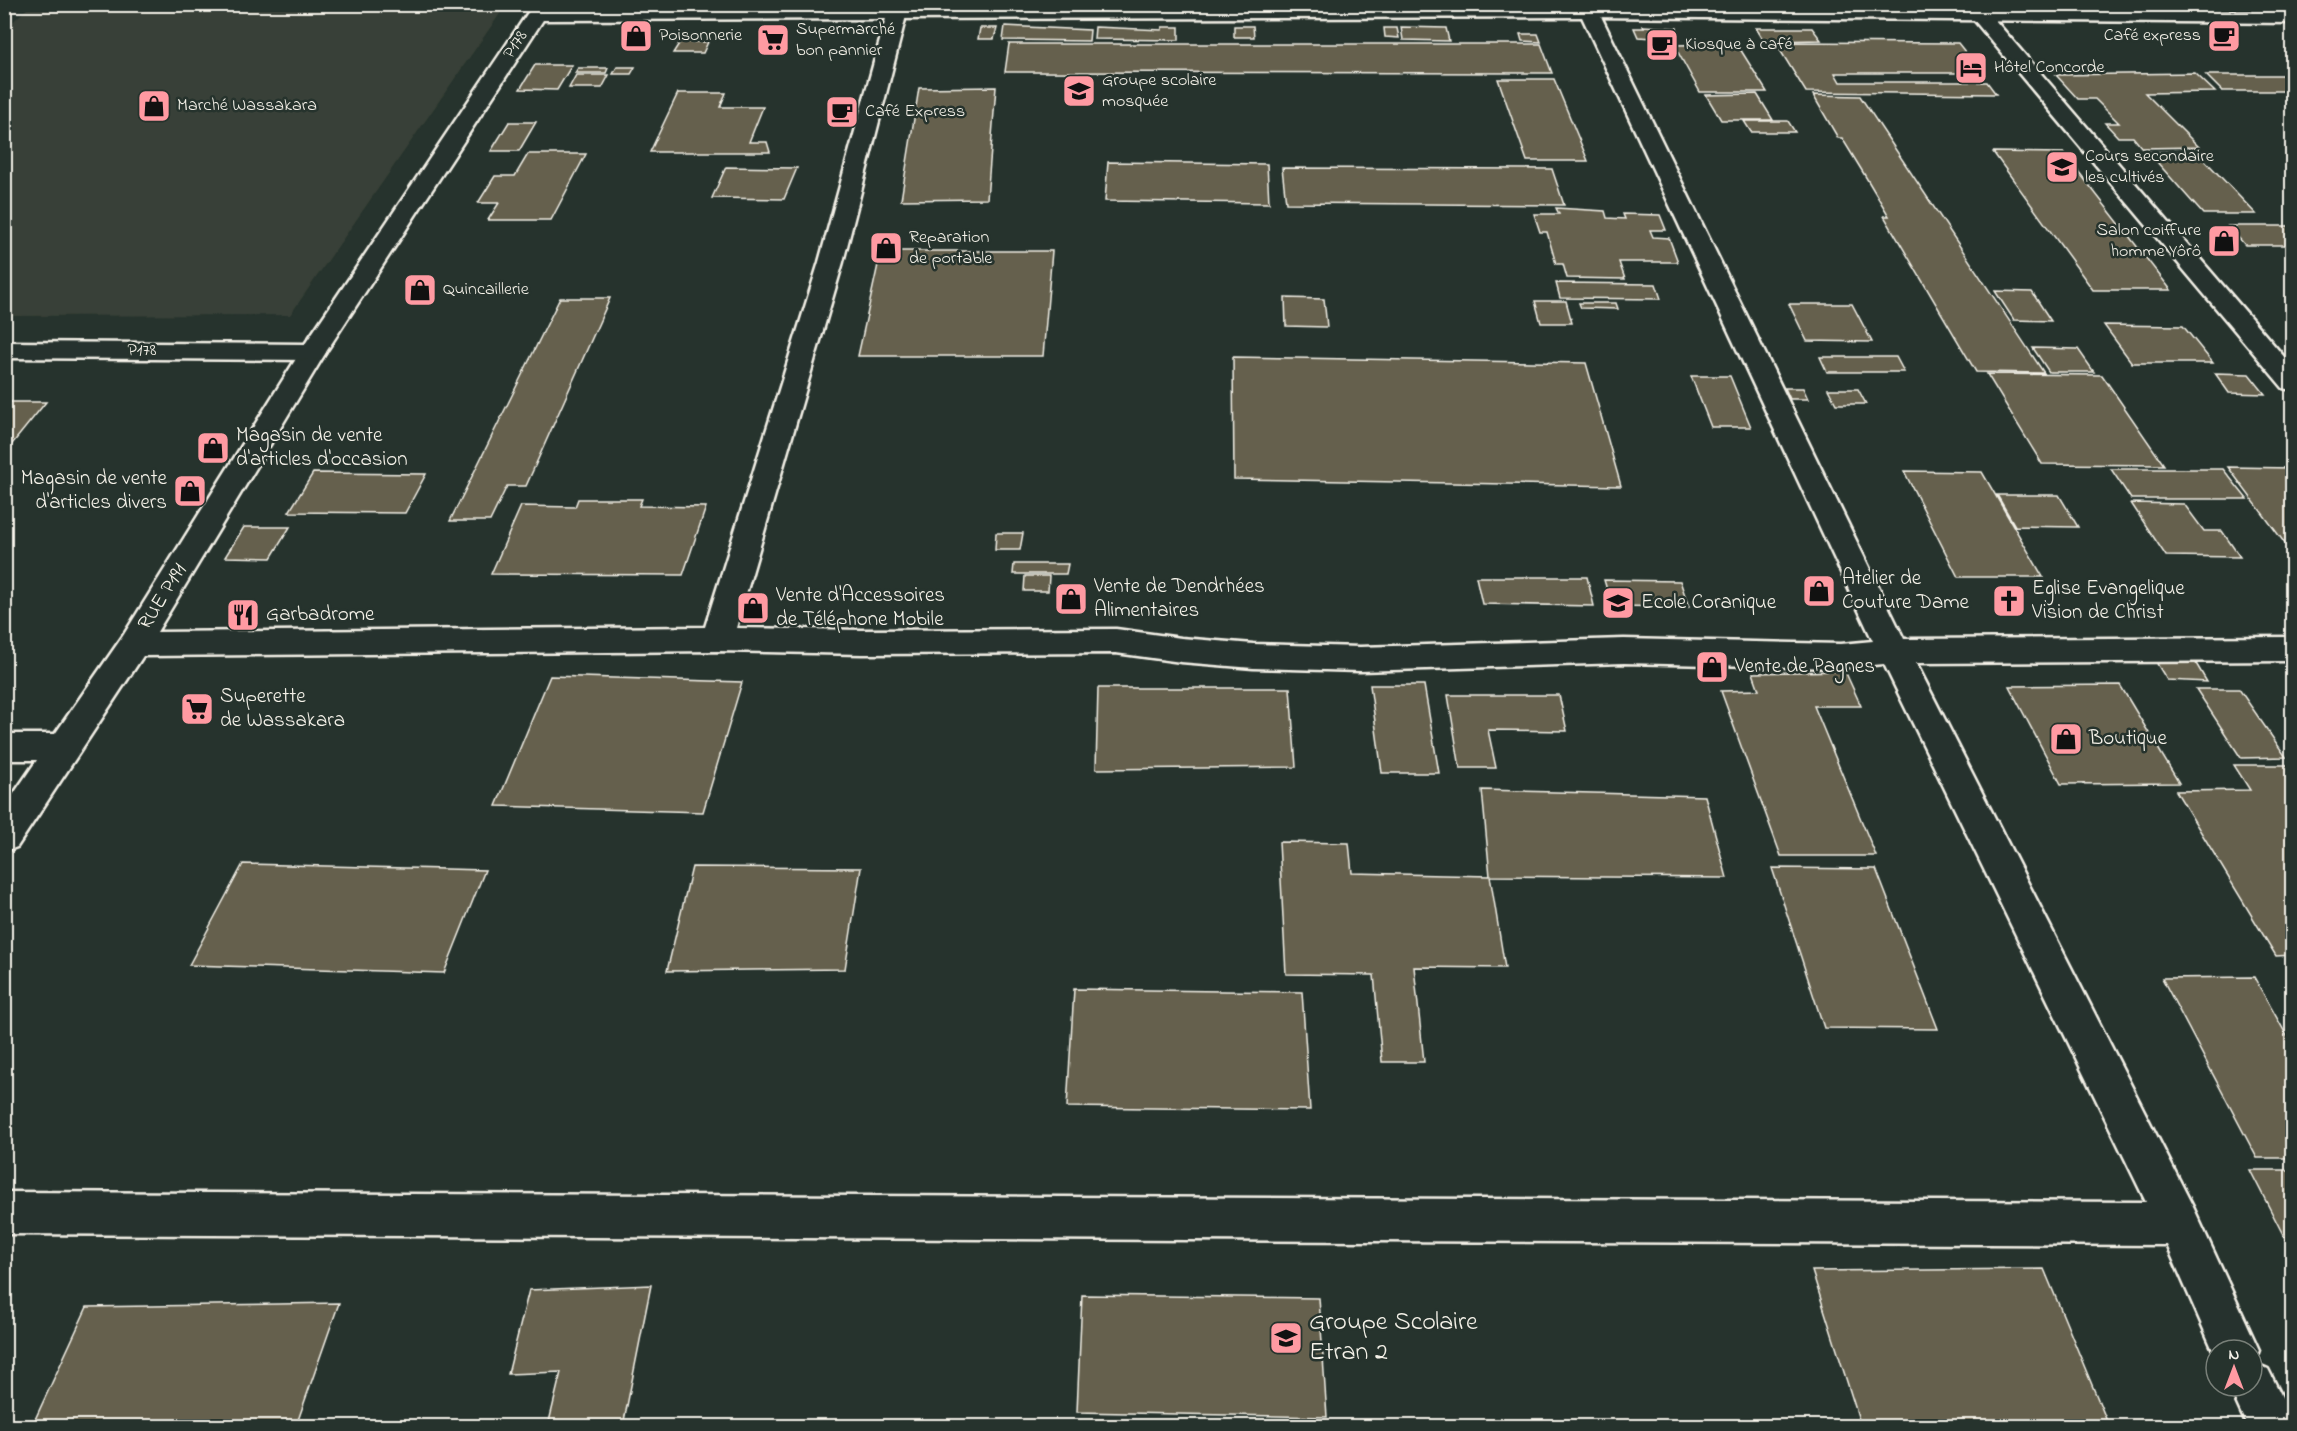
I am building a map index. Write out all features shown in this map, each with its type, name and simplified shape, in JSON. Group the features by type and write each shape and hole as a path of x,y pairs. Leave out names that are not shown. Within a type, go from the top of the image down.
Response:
{"street":[{"name":"P178","path":"4,350 313,352 539,9 1587,8 1981,16 2292,17"},
{"path":"1587,8 1894,651 2179,1224 2231,1338"},
{"path":"717,639 831,262 899,9"},
{"path":"1981,16 2292,382"},
{"name":"RUE P191","path":"4,837 134,644 313,352"},
{"path":"134,644 717,639 862,642 1116,641 1180,650 1253,656 1360,659 1624,651 1841,656 1894,651 2292,649"},
{"path":"4,747 66,747"},
{"path":"4,1213 2179,1224"},
{"path":"2258,1398 2271,1426"}],"shaded area":[{"path":"32,4 506,5 290,315 5,316 5,29"}],"building":[{"path":"1005,26 1090,30 1089,41 1003,40"},
{"path":"1234,26 1253,26 1254,37 1234,37"},
{"path":"1643,26 1677,28 1678,32 1651,32 1654,38 1638,37 1634,28 1644,28"},
{"path":"1095,27 1162,30 1162,27 1179,27 1179,40 1094,39"},
{"path":"1401,27 1446,28 1449,41 1403,40"},
{"path":"980,28 997,28 994,39 978,39"},
{"path":"1384,28 1397,28 1399,38 1385,37"},
{"path":"1756,28 1812,28 1821,40 1764,41"},
{"path":"1520,34 1538,34 1541,42 1522,41"},
{"path":"680,42 708,42 703,53 673,53"},
{"path":"1775,42 1958,43 1982,73 1835,73 1840,82 1987,82 1996,94 1806,92"},
{"path":"1009,44 1541,44 1552,73 1005,72"},
{"path":"1737,44 1767,92 1700,92 1674,45"},
{"path":"535,65 572,65 557,90 520,89"},
{"path":"617,67 635,67 631,74 613,74"},
{"path":"578,68 608,68 606,73 575,73"},
{"path":"2195,73 2215,92 2145,93 2199,147 2142,148 2133,137 2118,137 2105,123 2119,123 2095,99 2078,99 2056,75"},
{"path":"576,75 609,75 602,88 569,88"},
{"path":"2206,75 2292,75 2292,91 2222,91"},
{"path":"1498,79 1554,79 1588,161 1527,161"},
{"path":"996,87 987,199 901,200 919,88"},
{"path":"678,93 726,93 720,107 763,107 749,142 767,142 770,152 650,152"},
{"path":"1757,94 1773,120 1721,120 1706,95"},
{"path":"1813,95 1860,96 2044,373 1976,372 1884,216 1889,216"},
{"path":"1744,121 1788,121 1795,132 1751,132"},
{"path":"509,122 536,122 519,151 491,151"},
{"path":"1993,152 2064,153 2171,290 2093,290"},
{"path":"2148,152 2197,152 2256,214 2203,214"},
{"path":"528,154 586,154 551,220 488,220 499,203 478,203 495,176 515,176"},
{"path":"1108,162 1267,164 1269,203 1105,201"},
{"path":"726,167 797,168 784,199 712,198"},
{"path":"1282,168 1552,169 1564,205 1286,203"},
{"path":"1556,208 1605,211 1607,218 1625,219 1623,214 1660,215 1666,230 1650,230 1653,237 1669,238 1678,262 1619,262 1625,279 1567,278 1563,264 1556,264 1547,232 1540,232 1534,214 1559,214"},
{"path":"2228,226 2292,226 2292,245 2245,245"},
{"path":"881,251 1052,251 1043,356 858,356"},
{"path":"1556,283 1656,284 1661,299 1560,298"},
{"path":"1995,291 2032,292 2051,321 2014,320"},
{"path":"560,298 610,298 526,486 507,486 490,521 450,521"},
{"path":"1285,298 1324,299 1327,327 1286,326"},
{"path":"1535,301 1566,301 1572,323 1541,323"},
{"path":"1579,303 1616,303 1618,309 1581,308"},
{"path":"1789,304 1852,304 1872,342 1807,341"},
{"path":"2104,325 2183,326 2213,363 2132,363"},
{"path":"2033,348 2078,349 2094,372 2049,372"},
{"path":"1233,357 1586,363 1621,486 1234,479"},
{"path":"1820,357 1896,357 1904,372 1827,372"},
{"path":"2215,373 2249,374 2265,394 2229,393"},
{"path":"1987,374 2102,375 2164,465 2042,464"},
{"path":"1691,376 1730,376 1751,427 1711,427"},
{"path":"1785,388 1803,388 1808,399 1790,399"},
{"path":"1828,389 1858,389 1866,404 1836,404"},
{"path":"4,402 46,402 4,454"},
{"path":"2228,467 2292,468 2292,553"},
{"path":"2111,469 2223,469 2247,499 2131,499"},
{"path":"1904,471 1982,472 2043,577 1958,577"},
{"path":"313,473 426,474 405,513 289,512"},
{"path":"1997,495 2059,495 2078,527 2015,526"},
{"path":"578,499 642,499 639,506 706,507 683,575 491,574 521,506 575,507"},
{"path":"2131,503 2184,504 2204,531 2222,531 2240,557 2166,556"},
{"path":"244,527 290,527 271,558 225,557"},
{"path":"996,533 1023,533 1020,550 995,550"},
{"path":"1014,564 1068,564 1066,574 1013,574"},
{"path":"1025,576 1049,576 1048,591 1024,591"},
{"path":"1476,577 1587,577 1594,606 1482,604"},
{"path":"1604,580 1680,581 1689,607 1612,606"},
{"path":"2151,654 2191,655 2207,682 2167,680"},
{"path":"1845,671 1861,706 1814,706 1876,856 1781,856 1721,691 1759,690 1753,673"},
{"path":"550,676 742,682 703,812 496,806"},
{"path":"1370,685 1424,685 1439,773 1382,773"},
{"path":"2120,685 2179,783 2061,784 2009,686"},
{"path":"1098,688 1290,688 1296,767 1096,769"},
{"path":"2196,689 2239,689 2286,757 2241,758"},
{"path":"1448,695 1559,695 1567,731 1488,730 1496,768 1460,768"},
{"path":"2234,765 2292,765 2292,955 2276,956 2176,791 2250,790"},
{"path":"1482,790 1705,796 1727,878 1490,876"},
{"path":"1279,842 1349,843 1352,873 1490,876 1505,968 1414,967 1424,1062 1382,1062 1374,975 1286,974"},
{"path":"243,864 485,870 444,973 189,965"},
{"path":"692,867 861,868 845,969 667,971"},
{"path":"1772,868 1876,869 1938,1029 1824,1028"},
{"path":"2254,977 2292,1045 2292,1158 2257,1158 2162,978"},
{"path":"1074,989 1302,992 1310,1110 1067,1107"},
{"path":"2250,1170 2292,1170 2292,1252"},
{"path":"2044,1269 2109,1426 1861,1426 1812,1271"},
{"path":"651,1285 623,1426 548,1426 561,1372 508,1374 529,1290"},
{"path":"1082,1295 1319,1298 1327,1417 1077,1412"},
{"path":"339,1303 296,1426 32,1426 87,1307"}],"place":[{"name":"Poisonnerie","path":"636,36"},
{"name":"Café express","path":"2224,36"},
{"name":"Supermarché bon pannier","path":"773,40"},
{"name":"Kiosque à café","path":"1662,45"},
{"name":"Hôtel Concorde","path":"1971,68"},
{"name":"Groupe scolaire mosquée","path":"1079,91"},
{"name":"Marché Wassakara","path":"154,106"},
{"name":"Café Express","path":"842,112"},
{"name":"Cours secondaire les cultivés","path":"2062,167"},
{"name":"Salon coiffure homme Yôrô","path":"2224,241"},
{"name":"Reparation de portable","path":"886,248"},
{"name":"Quincaillerie","path":"420,290"},
{"name":"Magasin de vente d'articles d'occasion","path":"213,448"},
{"name":"Magasin de vente d'articles divers","path":"190,491"},
{"name":"Atelier de Couture Dame","path":"1819,591"},
{"name":"Vente de Dendrhées Alimentaires","path":"1071,599"},
{"name":"Eglise Evangelique Vision de Christ","path":"2009,601"},
{"name":"Ecole Coranique","path":"1618,603"},
{"name":"Vente d'Accessoires de Téléphone Mobile","path":"753,608"},
{"name":"Garbadrome","path":"243,615"},
{"name":"Vente de Pagnes","path":"1712,667"},
{"name":"Superette de Wassakara","path":"197,709"},
{"name":"Boutique","path":"2066,739"},
{"name":"Groupe Scolaire Etran 2","path":"1286,1338"}]}
